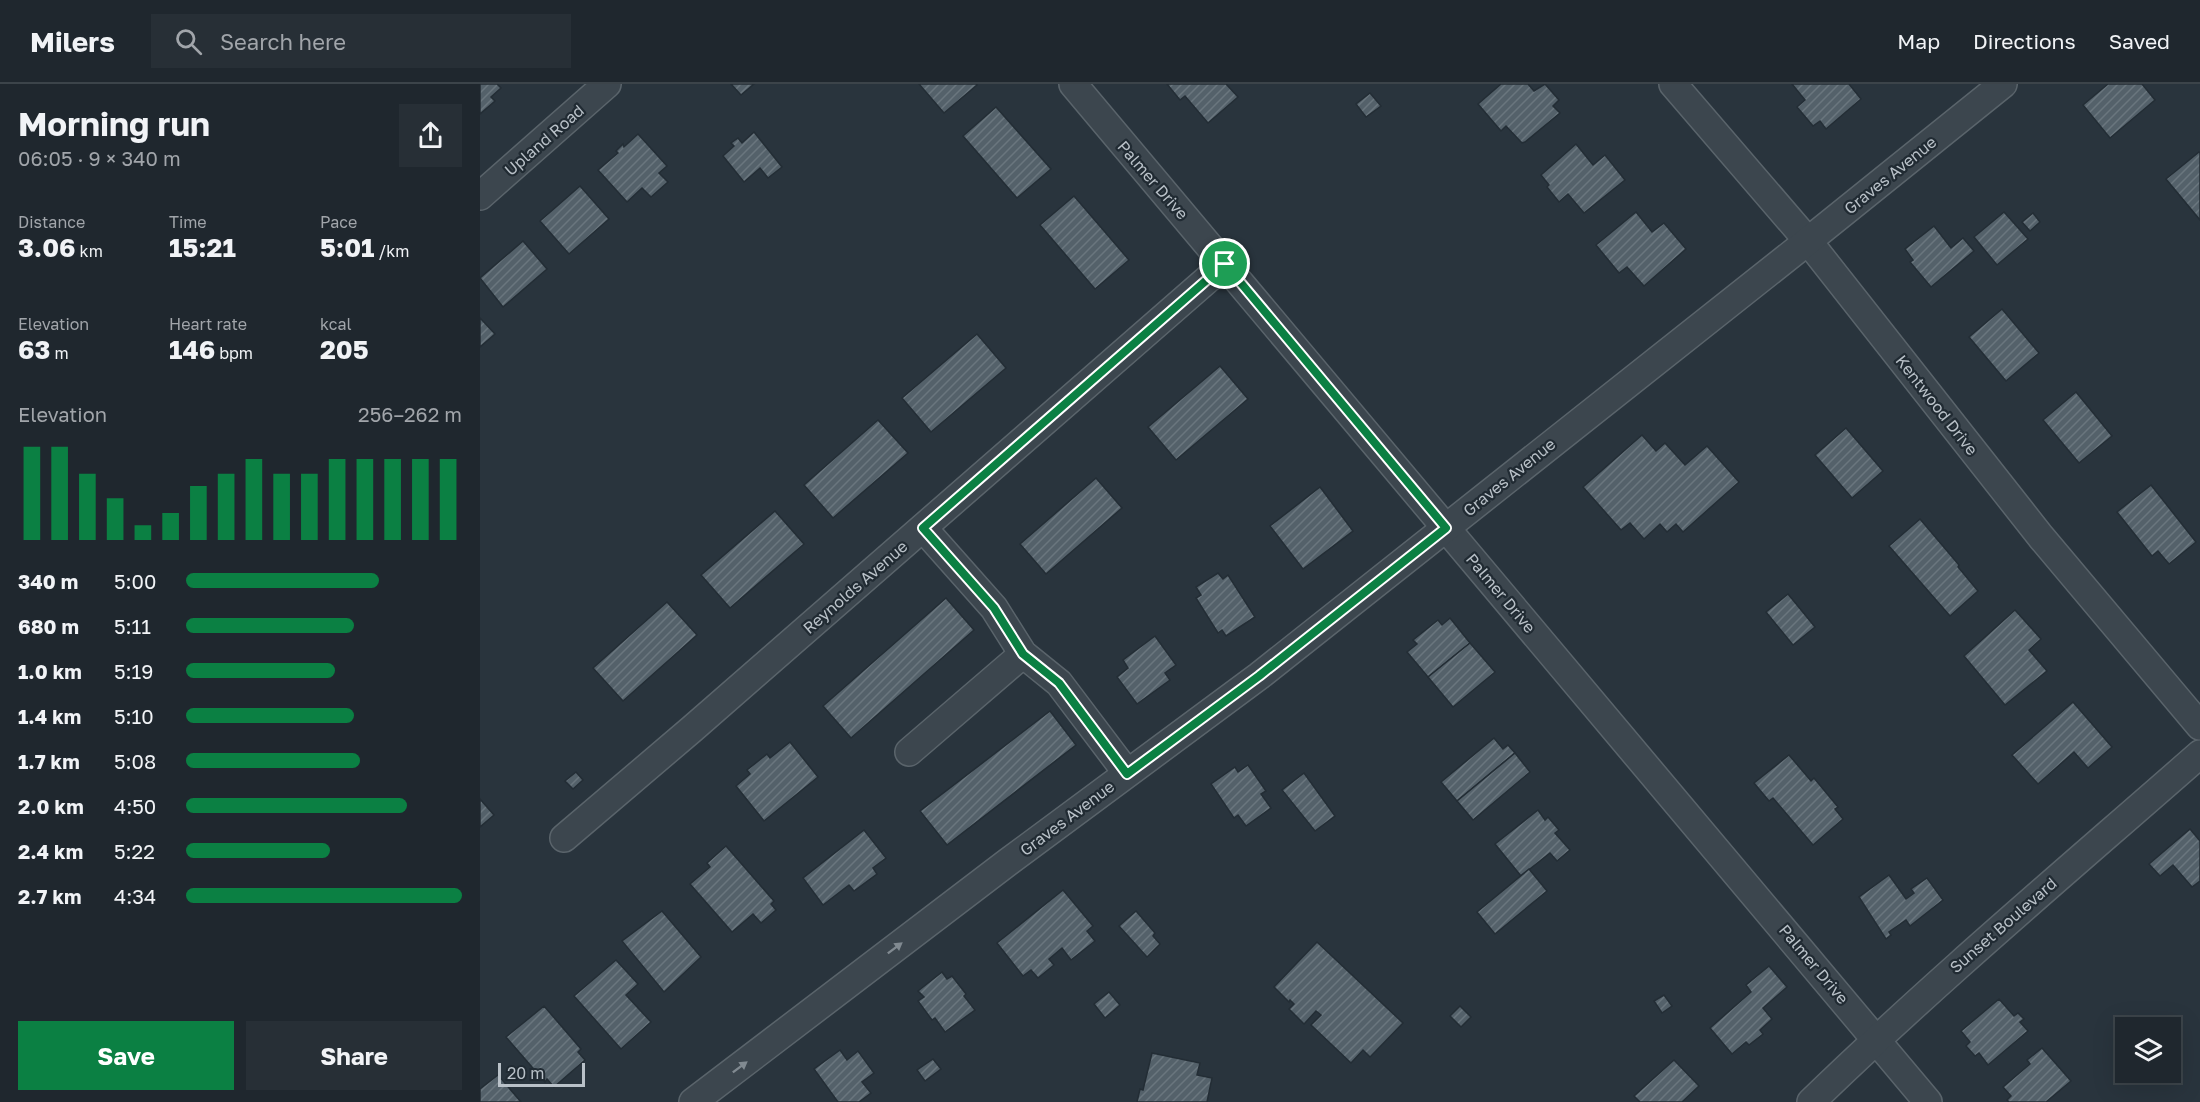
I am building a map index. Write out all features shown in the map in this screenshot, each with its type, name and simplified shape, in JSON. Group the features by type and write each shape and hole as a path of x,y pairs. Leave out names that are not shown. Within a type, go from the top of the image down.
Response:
{"street":[{"name":"Upland Road","path":"480,196 607,84"},
{"name":"Palmer Drive","path":"1073,84 1928,1102"},
{"name":"Kentwood Drive","path":"1673,84 1808,241 2041,537 2200,726"},
{"name":"Graves Avenue","path":"693,1102 1259,676 2003,84"},
{"name":"Reynolds Avenue","path":"564,838 1225,264"},
{"path":"923,528 994,608 1023,654 1059,683 1127,774"},
{"path":"909,752 1023,654"},
{"name":"Sunset Boulevard","path":"1811,1102 1875,1040 2011,917 2200,754"}],"building":[{"path":"480,84 497,84 501,88 491,97 495,101 480,114"},
{"path":"731,84 754,84 741,95"},
{"path":"919,84 976,84 977,85 944,113"},
{"path":"1167,84 1226,84 1238,97 1208,123 1185,96 1180,100"},
{"path":"1501,84 1528,84 1534,91 1545,84 1559,100 1553,106 1560,113 1522,143 1506,126 1501,131 1478,104"},
{"path":"1792,84 1849,84 1861,99 1826,129 1820,121 1813,126 1797,107 1805,100"},
{"path":"2108,84 2142,84 2155,100 2110,138 2083,105"},
{"path":"1370,93 1381,106 1366,117 1356,104"},
{"path":"996,107 1051,169 1017,198 963,136"},
{"path":"754,132 782,167 768,178 760,168 744,182 723,156 734,146 731,143 738,138 742,143"},
{"path":"638,134 667,166 659,173 668,182 651,197 642,188 627,202 598,170 618,153 616,151 623,144 624,147"},
{"path":"1576,144 1593,165 1605,155 1625,180 1584,213 1568,194 1559,202 1541,175"},
{"path":"2200,153 2200,220 2166,179"},
{"path":"580,186 609,219 569,254 540,221"},
{"path":"1074,196 1129,260 1095,289 1040,225"},
{"path":"1636,212 1652,232 1664,223 1686,249 1644,286 1627,267 1619,273 1596,245"},
{"path":"2004,212 2028,239 1997,265 1974,237"},
{"path":"2033,213 2040,222 2030,231 2022,222"},
{"path":"1934,226 1951,248 1963,238 1974,251 1931,287 1910,262 1913,260 1905,249"},
{"path":"523,241 547,269 503,307 480,278"},
{"path":"2002,309 2039,353 2006,381 1969,337"},
{"path":"480,318 495,334 480,347"},
{"path":"977,334 1006,368 931,432 902,398"},
{"path":"1220,366 1248,399 1176,460 1148,427"},
{"path":"2076,392 2112,436 2079,463 2043,420"},
{"path":"878,420 908,453 833,518 804,485"},
{"path":"1846,428 1883,471 1852,498 1815,455"},
{"path":"1642,435 1656,451 1665,443 1685,465 1707,446 1739,482 1683,532 1676,524 1667,532 1660,524 1644,539 1630,523 1621,530 1583,487"},
{"path":"1096,478 1122,508 1046,574 1020,544"},
{"path":"2151,485 2196,542 2169,564 2158,551 2152,556 2117,512"},
{"path":"1320,487 1353,531 1303,569 1270,526"},
{"path":"775,511 804,544 730,608 701,575"},
{"path":"1920,519 1978,591 1950,616 1889,546"},
{"path":"1218,573 1223,579 1228,575 1255,617 1226,636 1222,630 1218,633 1196,598 1201,595 1196,587"},
{"path":"1788,594 1815,627 1793,645 1766,612"},
{"path":"946,598 974,630 851,738 823,706"},
{"path":"667,602 697,635 623,701 593,668"},
{"path":"2015,610 2041,639 2029,650 2047,671 2005,705 1964,656"},
{"path":"1450,618 1470,643 1428,677 1407,652 1417,644 1413,640 1438,620 1442,625"},
{"path":"1155,636 1176,665 1165,673 1170,680 1137,704 1117,677 1128,668 1123,660"},
{"path":"1470,643 1495,672 1453,707 1428,677"},
{"path":"2073,702 2112,747 2088,768 2074,752 2038,784 2012,755"},
{"path":"1050,711 1076,745 947,845 920,811"},
{"path":"1494,738 1503,749 1508,745 1515,753 1457,801 1441,782"},
{"path":"790,742 818,777 764,821 736,786 750,774 747,770 767,754 770,758"},
{"path":"1515,753 1530,772 1473,820 1457,801"},
{"path":"1789,755 1811,781 1814,778 1838,807 1835,809 1843,819 1813,845 1773,798 1769,801 1754,783"},
{"path":"1248,765 1266,791 1261,794 1271,808 1246,826 1238,815 1234,818 1211,784 1235,767 1238,772"},
{"path":"576,772 583,780 573,789 565,781"},
{"path":"1304,773 1335,816 1315,831 1282,790"},
{"path":"480,799 494,815 480,827"},
{"path":"1538,810 1545,820 1548,817 1559,830 1555,833 1570,850 1557,861 1550,853 1521,876 1495,844"},
{"path":"2190,829 2200,841 2200,881 2192,887 2173,865 2160,876 2149,864"},
{"path":"864,830 886,858 873,868 877,874 854,891 849,885 823,905 803,878"},
{"path":"726,846 774,901 771,904 776,910 761,923 753,914 732,932 690,884 710,867 707,863"},
{"path":"1529,869 1547,891 1495,934 1477,912"},
{"path":"1889,875 1906,899 1914,893 1911,889 1927,878 1943,900 1910,926 1906,920 1889,932 1891,935 1886,939 1859,897"},
{"path":"1063,890 1093,926 1087,931 1095,941 1071,960 1062,948 1049,959 1054,965 1038,978 1031,970 1023,976 997,943"},
{"path":"662,911 701,957 664,992 622,941"},
{"path":"1136,911 1155,933 1153,936 1160,944 1147,957 1119,926"},
{"path":"1317,942 1403,1023 1370,1057 1363,1050 1351,1063 1311,1025 1321,1015 1316,1011 1304,1024 1289,1009 1294,1004 1274,987"},
{"path":"616,960 638,984 626,995 651,1022 621,1049 574,996"},
{"path":"1769,966 1787,987 1763,1008 1772,1019 1760,1030 1763,1034 1749,1045 1746,1042 1732,1054 1710,1028 1751,992 1746,985"},
{"path":"942,972 947,979 952,976 975,1010 945,1032 935,1018 932,1020 918,1001 924,997 918,991"},
{"path":"1109,992 1120,1005 1105,1018 1094,1004"},
{"path":"1664,995 1672,1006 1662,1013 1654,1001"},
{"path":"1999,999 2014,1016 2018,1013 2024,1019 2020,1022 2028,1031 1988,1065 1979,1053 1975,1056 1966,1046 1970,1042 1961,1031"},
{"path":"544,1006 581,1049 578,1052 585,1060 554,1087 547,1079 545,1082 506,1037"},
{"path":"1460,1006 1471,1017 1461,1027 1450,1016"},
{"path":"2042,1048 2071,1081 2046,1102 2009,1102 2007,1100 2011,1096 2003,1087 2030,1064 2027,1060"},
{"path":"840,1050 847,1060 858,1051 874,1073 862,1082 871,1093 859,1102 838,1102 814,1069"},
{"path":"1152,1053 1200,1063 1197,1075 1212,1078 1207,1102 1137,1102 1140,1089 1143,1090"},
{"path":"933,1059 941,1069 925,1081 917,1070"},
{"path":"1674,1060 1699,1086 1682,1102 1640,1102 1634,1096"},
{"path":"498,1075 521,1102 480,1102 480,1089"}],"route":[{"path":"1225,264 1446,528 1259,676 1127,774 1059,683 1023,654 994,608 923,528 1225,264"}]}
